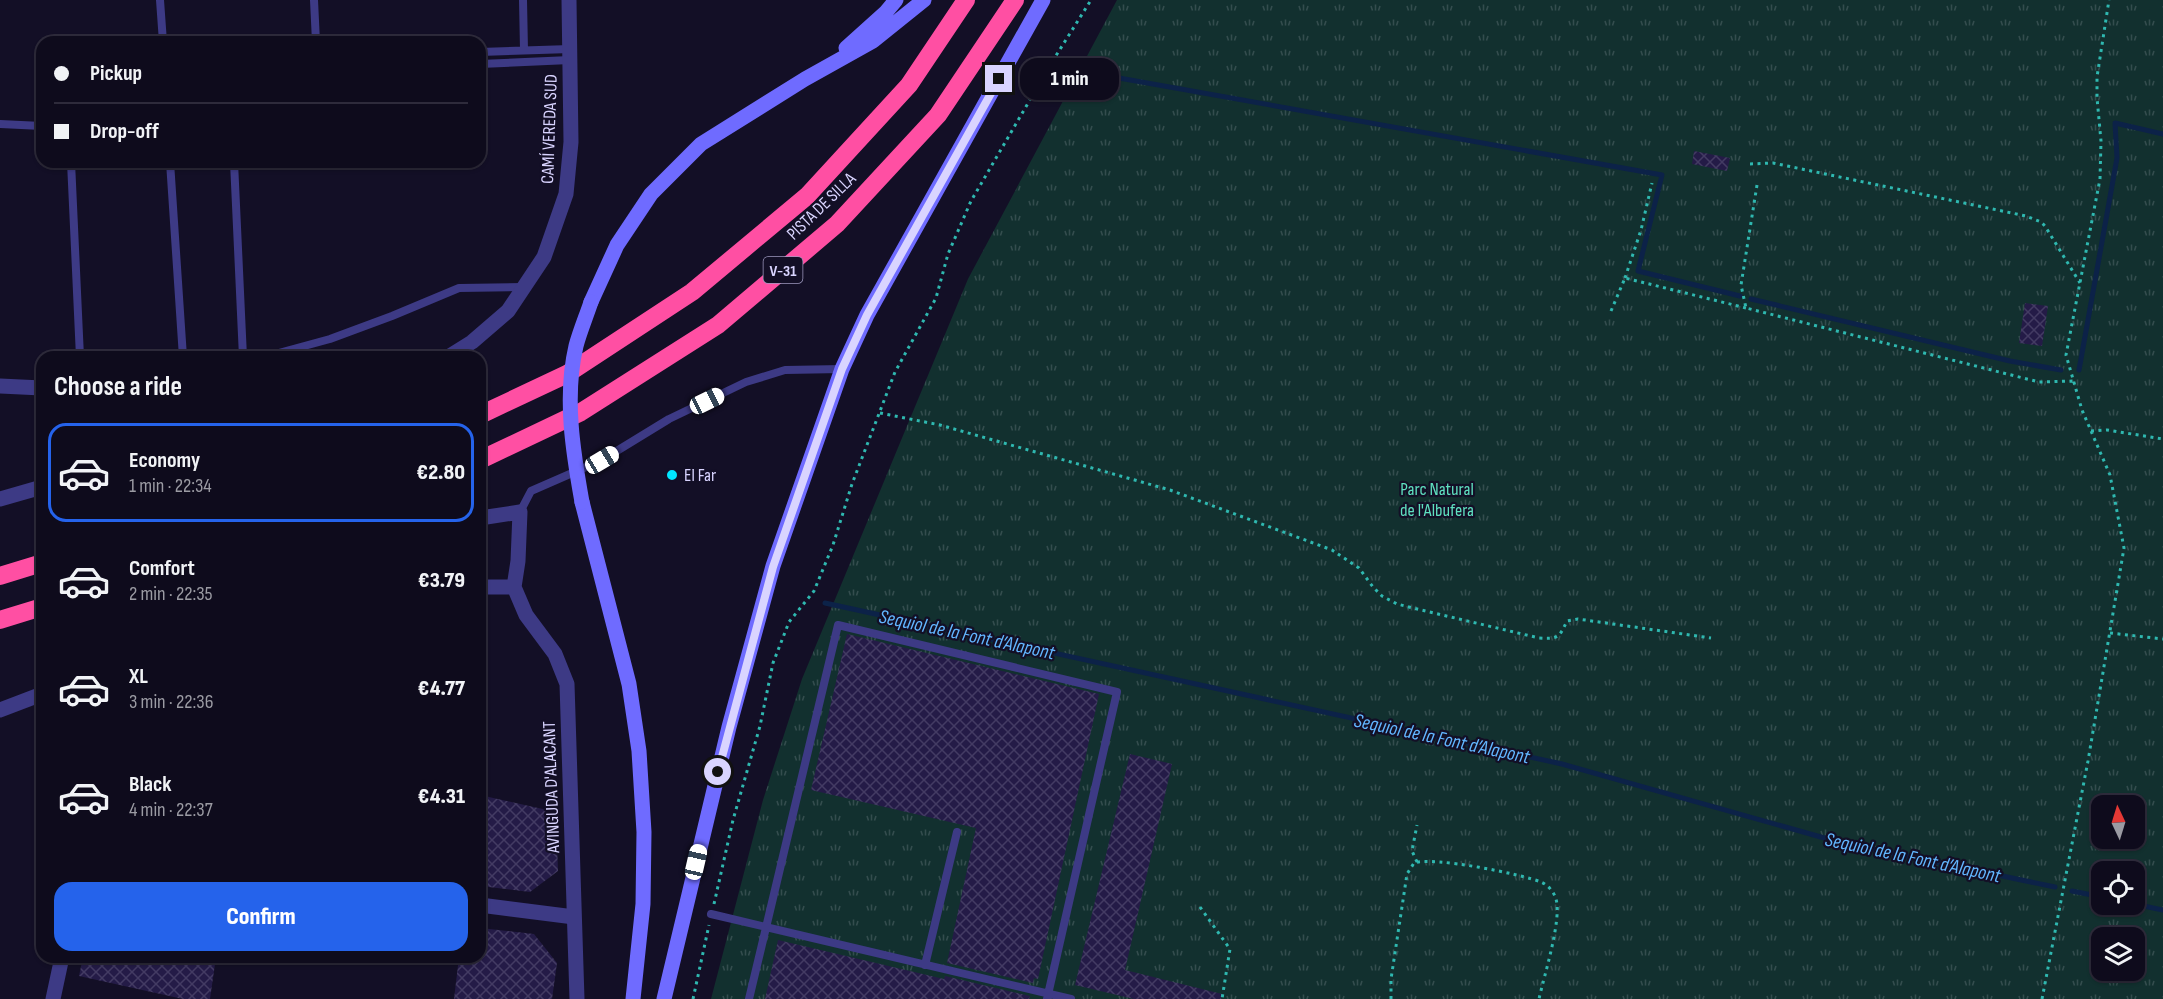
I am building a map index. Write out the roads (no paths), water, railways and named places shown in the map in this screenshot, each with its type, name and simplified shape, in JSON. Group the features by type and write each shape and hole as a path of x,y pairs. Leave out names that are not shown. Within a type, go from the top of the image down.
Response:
{"highway":[{"name":"PISTA DE SILLA","path":"486,412 567,374 693,292 807,196 909,85 966,0"},
{"name":"PISTA DE SILLA","path":"486,457 581,412 718,325 829,231 938,115 1015,0"},
{"path":"0,576 36,565"},
{"path":"0,620 36,609"}],"main road":[{"path":"805,79 853,43 896,0"},
{"path":"634,995 643,904 644,832 639,751 629,684 582,502 572,448 571,384 576,346 591,302 617,245 651,194 701,144 805,79 873,41 924,0"},
{"path":"664,998 729,727 773,567 842,369 867,315 1043,0"}],"street":[{"name":"CAMÍ VEREDA SUD","path":"458,351 472,342 508,311 544,257 566,194 571,142 569,0"},
{"path":"0,386 36,388"},
{"path":"0,499 36,489"},
{"path":"486,517 520,512 518,561 514,587 486,587"},
{"name":"AVINGUDA D'ALACANT","path":"514,587 526,615 555,654 567,684 577,999"},
{"path":"0,710 36,696"},
{"path":"486,906 574,917"},
{"path":"53,999 61,963"}],"lane":[{"path":"160,0 163,36"},
{"path":"314,0 316,36"},
{"path":"523,0 525,50"},
{"path":"486,52 525,50 570,55"},
{"path":"486,63 570,55"},
{"path":"0,123 36,126"},
{"path":"70,168 80,351"},
{"path":"170,168 183,351"},
{"path":"234,168 243,351"},
{"path":"284,351 351,331 459,288 524,287"},
{"path":"520,512 531,491 602,460 669,419 746,382 785,370 842,369"},
{"path":"749,999 838,625 1117,692 1047,996"},
{"path":"926,965 957,832"},
{"path":"711,914 1047,996 1071,999"}],"waterway":[{"path":"1063,68 1662,175 1638,271 1740,296"},
{"path":"2079,370 2117,158 2115,123 2163,134"},
{"path":"1751,299 2010,361 2061,370"},
{"name":"Sequiol de la Font d’Alapont","path":"825,603 1562,764 1835,841 2055,887"},
{"name":"Sequiol de la Font d’Alapont","path":"2072,891 2091,895"},
{"name":"Sequiol de la Font d’Alapont","path":"2145,906 2163,910"}],"place":[{"name":"El Far","path":"672,475"}],"park label":[{"name":"Parc Natural de l'Albufera","path":"1437,499"}]}
